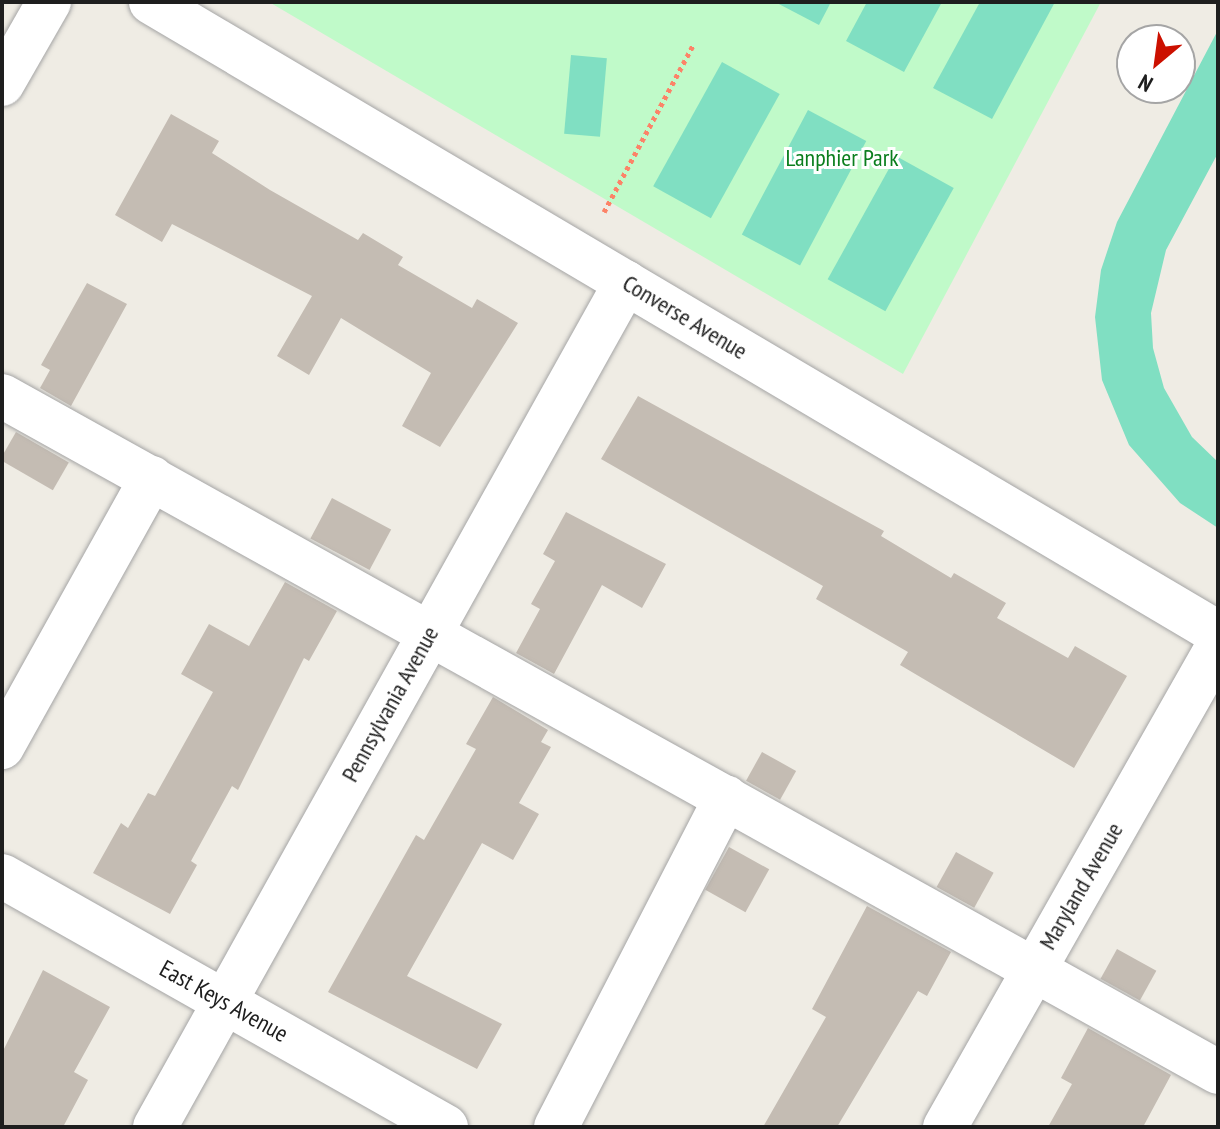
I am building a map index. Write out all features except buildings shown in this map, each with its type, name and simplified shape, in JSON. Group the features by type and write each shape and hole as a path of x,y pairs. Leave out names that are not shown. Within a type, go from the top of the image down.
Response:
{"street":[{"path":"2,84 49,2"},
{"name":"Converse Avenue","path":"151,2 1218,633"},
{"name":"Pennsylvania Avenue","path":"155,1127 626,282"},
{"path":"2,396 1218,1072"},
{"path":"2,747 152,478"},
{"name":"Maryland Avenue","path":"945,1127 1218,646"},
{"path":"556,1127 726,797"},
{"name":"East Keys Avenue","path":"2,876 446,1127"}],"path":[{"path":"604,212 693,45"}],"green space":[{"name":"Lanphier Park","path":"269,2 1101,2 903,374"},
{"path":"775,2 831,2 819,25"},
{"path":"867,2 942,2 904,72 846,41"},
{"path":"980,2 1055,2 992,119 933,88"},
{"path":"1218,30 1218,153 1166,250 1151,313 1153,348 1164,388 1192,437 1218,462 1218,528 1180,503 1129,445 1102,380 1095,317 1101,270 1117,222 1179,104 1196,104 1196,72"},
{"path":"571,55 607,58 600,137 564,134"},
{"path":"722,62 780,94 711,218 653,186"},
{"path":"808,110 866,141 800,265 742,234"},
{"path":"896,156 954,188 885,311 828,279"}]}
